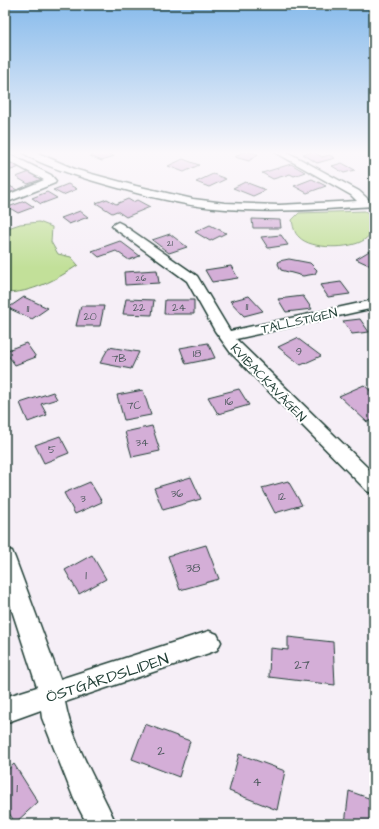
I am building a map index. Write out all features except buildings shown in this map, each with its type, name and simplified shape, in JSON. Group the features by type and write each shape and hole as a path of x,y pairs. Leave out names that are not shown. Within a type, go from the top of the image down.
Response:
{"street":[{"path":"5,200 28,191"},
{"path":"144,191 193,202 225,206 279,208 370,203"},
{"path":"351,191 370,203"},
{"name":"KVIBACKAVÄGEN","path":"118,226 192,279 226,337 236,350 374,486"},
{"name":"TALLSTIGEN","path":"226,337 372,304"},
{"path":"5,558 48,680 55,718 84,789 102,824"},
{"name":"ÖSTGÅRDSLIDEN","path":"5,710 209,642"}],"green space":[{"path":"365,211 373,218 369,236 358,243 350,245 331,247 312,244 305,241 296,233 292,220 299,213"},
{"path":"39,222 52,227 51,242 58,254 71,257 78,265 43,285 24,291 5,293 5,229 20,224"}]}
